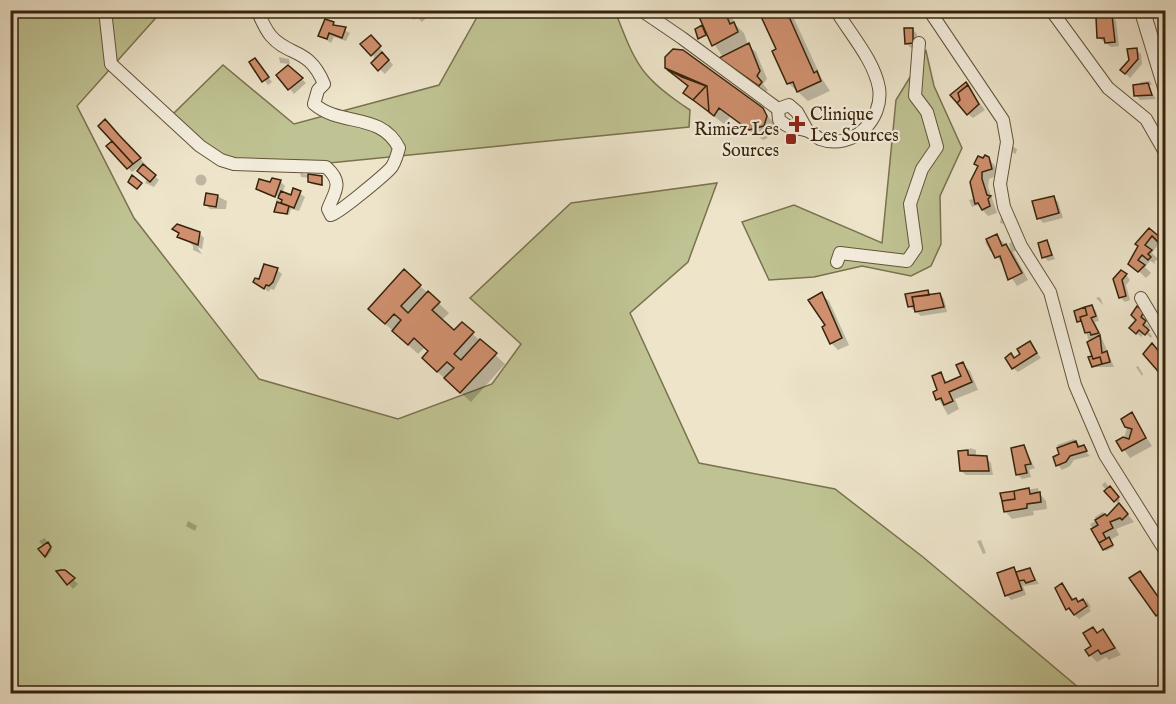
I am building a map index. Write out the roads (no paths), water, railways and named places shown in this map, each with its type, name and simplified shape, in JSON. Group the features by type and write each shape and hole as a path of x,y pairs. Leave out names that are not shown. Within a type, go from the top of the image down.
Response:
{"street":[{"path":"105,10 111,64 200,146 234,164 326,167 334,174 338,189 327,209 331,215 338,214 391,168 399,148 393,136 380,127 322,111 314,104 318,90 324,84 319,72 307,58 272,38 257,10"},
{"path":"641,10 778,109 779,120 790,129 807,130"},
{"path":"778,109 789,105 797,112 807,130 820,139 849,139 861,133 876,112 880,98 874,70 836,10"},
{"path":"929,10 1003,120 1007,142 1000,184 1004,207 1021,246 1050,292 1075,385 1105,455 1166,552"},
{"path":"1051,10 1108,88 1146,119 1166,154"},
{"path":"1142,10 1166,89"},
{"path":"837,262 840,253 907,261 916,248 910,204 922,169 937,147 927,112 915,96 919,43"},
{"path":"1141,298 1166,340"}],"place":[{"name":"Clinique Les Sources","path":"797,124"},
{"name":"Rimiez Les Sources","path":"791,139"}]}
